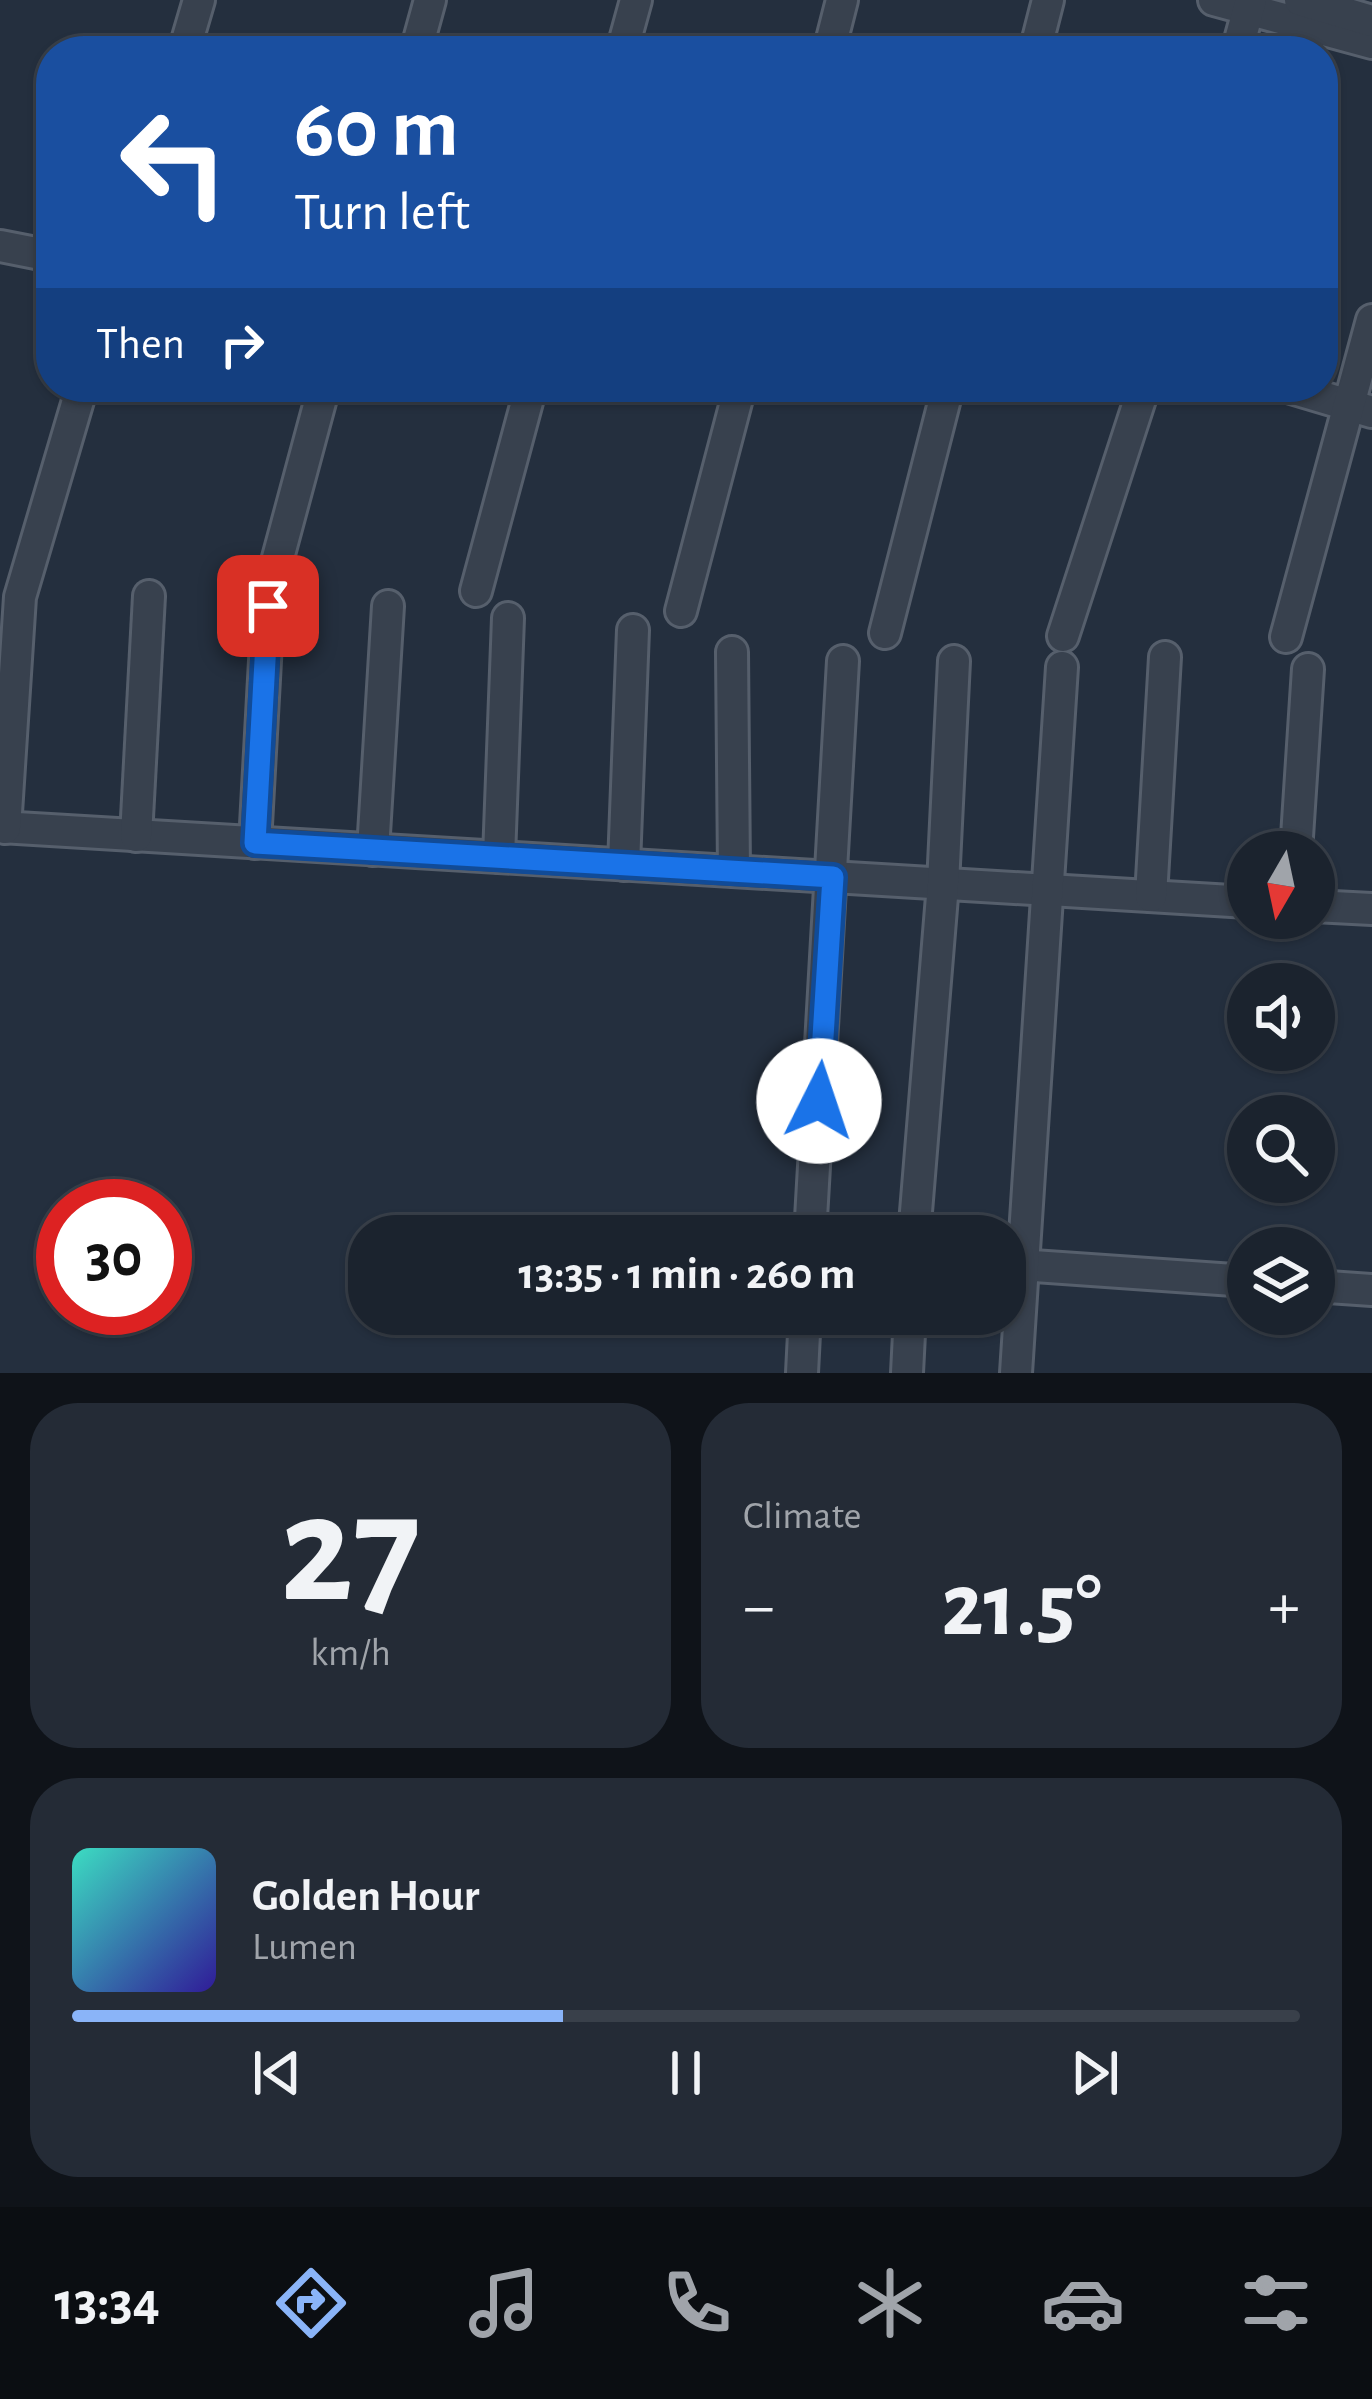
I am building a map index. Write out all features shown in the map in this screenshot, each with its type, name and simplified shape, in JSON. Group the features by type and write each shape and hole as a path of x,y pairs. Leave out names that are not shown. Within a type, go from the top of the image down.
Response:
{"street":[{"path":"188,36 199,0"},
{"path":"420,36 430,0"},
{"path":"626,36 636,0"},
{"path":"833,36 842,0"},
{"path":"1039,36 1048,0"},
{"path":"1214,0 1250,5 1372,43"},
{"path":"1300,0 1372,21"},
{"path":"1241,36 1250,5"},
{"path":"0,246 36,253"},
{"path":"1286,638 1361,408 1372,320"},
{"path":"78,402 20,598 3,828 1227,901"},
{"path":"274,569 320,402"},
{"path":"476,590 527,402"},
{"path":"681,611 736,402"},
{"path":"885,633 944,402"},
{"path":"1017,1215 1051,890 1063,651 1139,402"},
{"path":"136,836 149,596"},
{"path":"255,843 268,606"},
{"path":"373,850 388,606"},
{"path":"499,857 508,618"},
{"path":"624,865 632,630"},
{"path":"732,652 734,871"},
{"path":"1151,896 1165,657"},
{"path":"916,1215 943,884 954,661"},
{"path":"811,1215 843,662"},
{"path":"1297,831 1308,669"},
{"path":"1335,907 1372,909"},
{"path":"1026,1265 1227,1279"},
{"path":"1335,1287 1372,1289"},
{"path":"802,1373 804,1335"},
{"path":"907,1373 909,1335"},
{"path":"1015,1335 1016,1373"}],"route":[{"path":"268,606 255,843 833,877 819,1101"}]}
